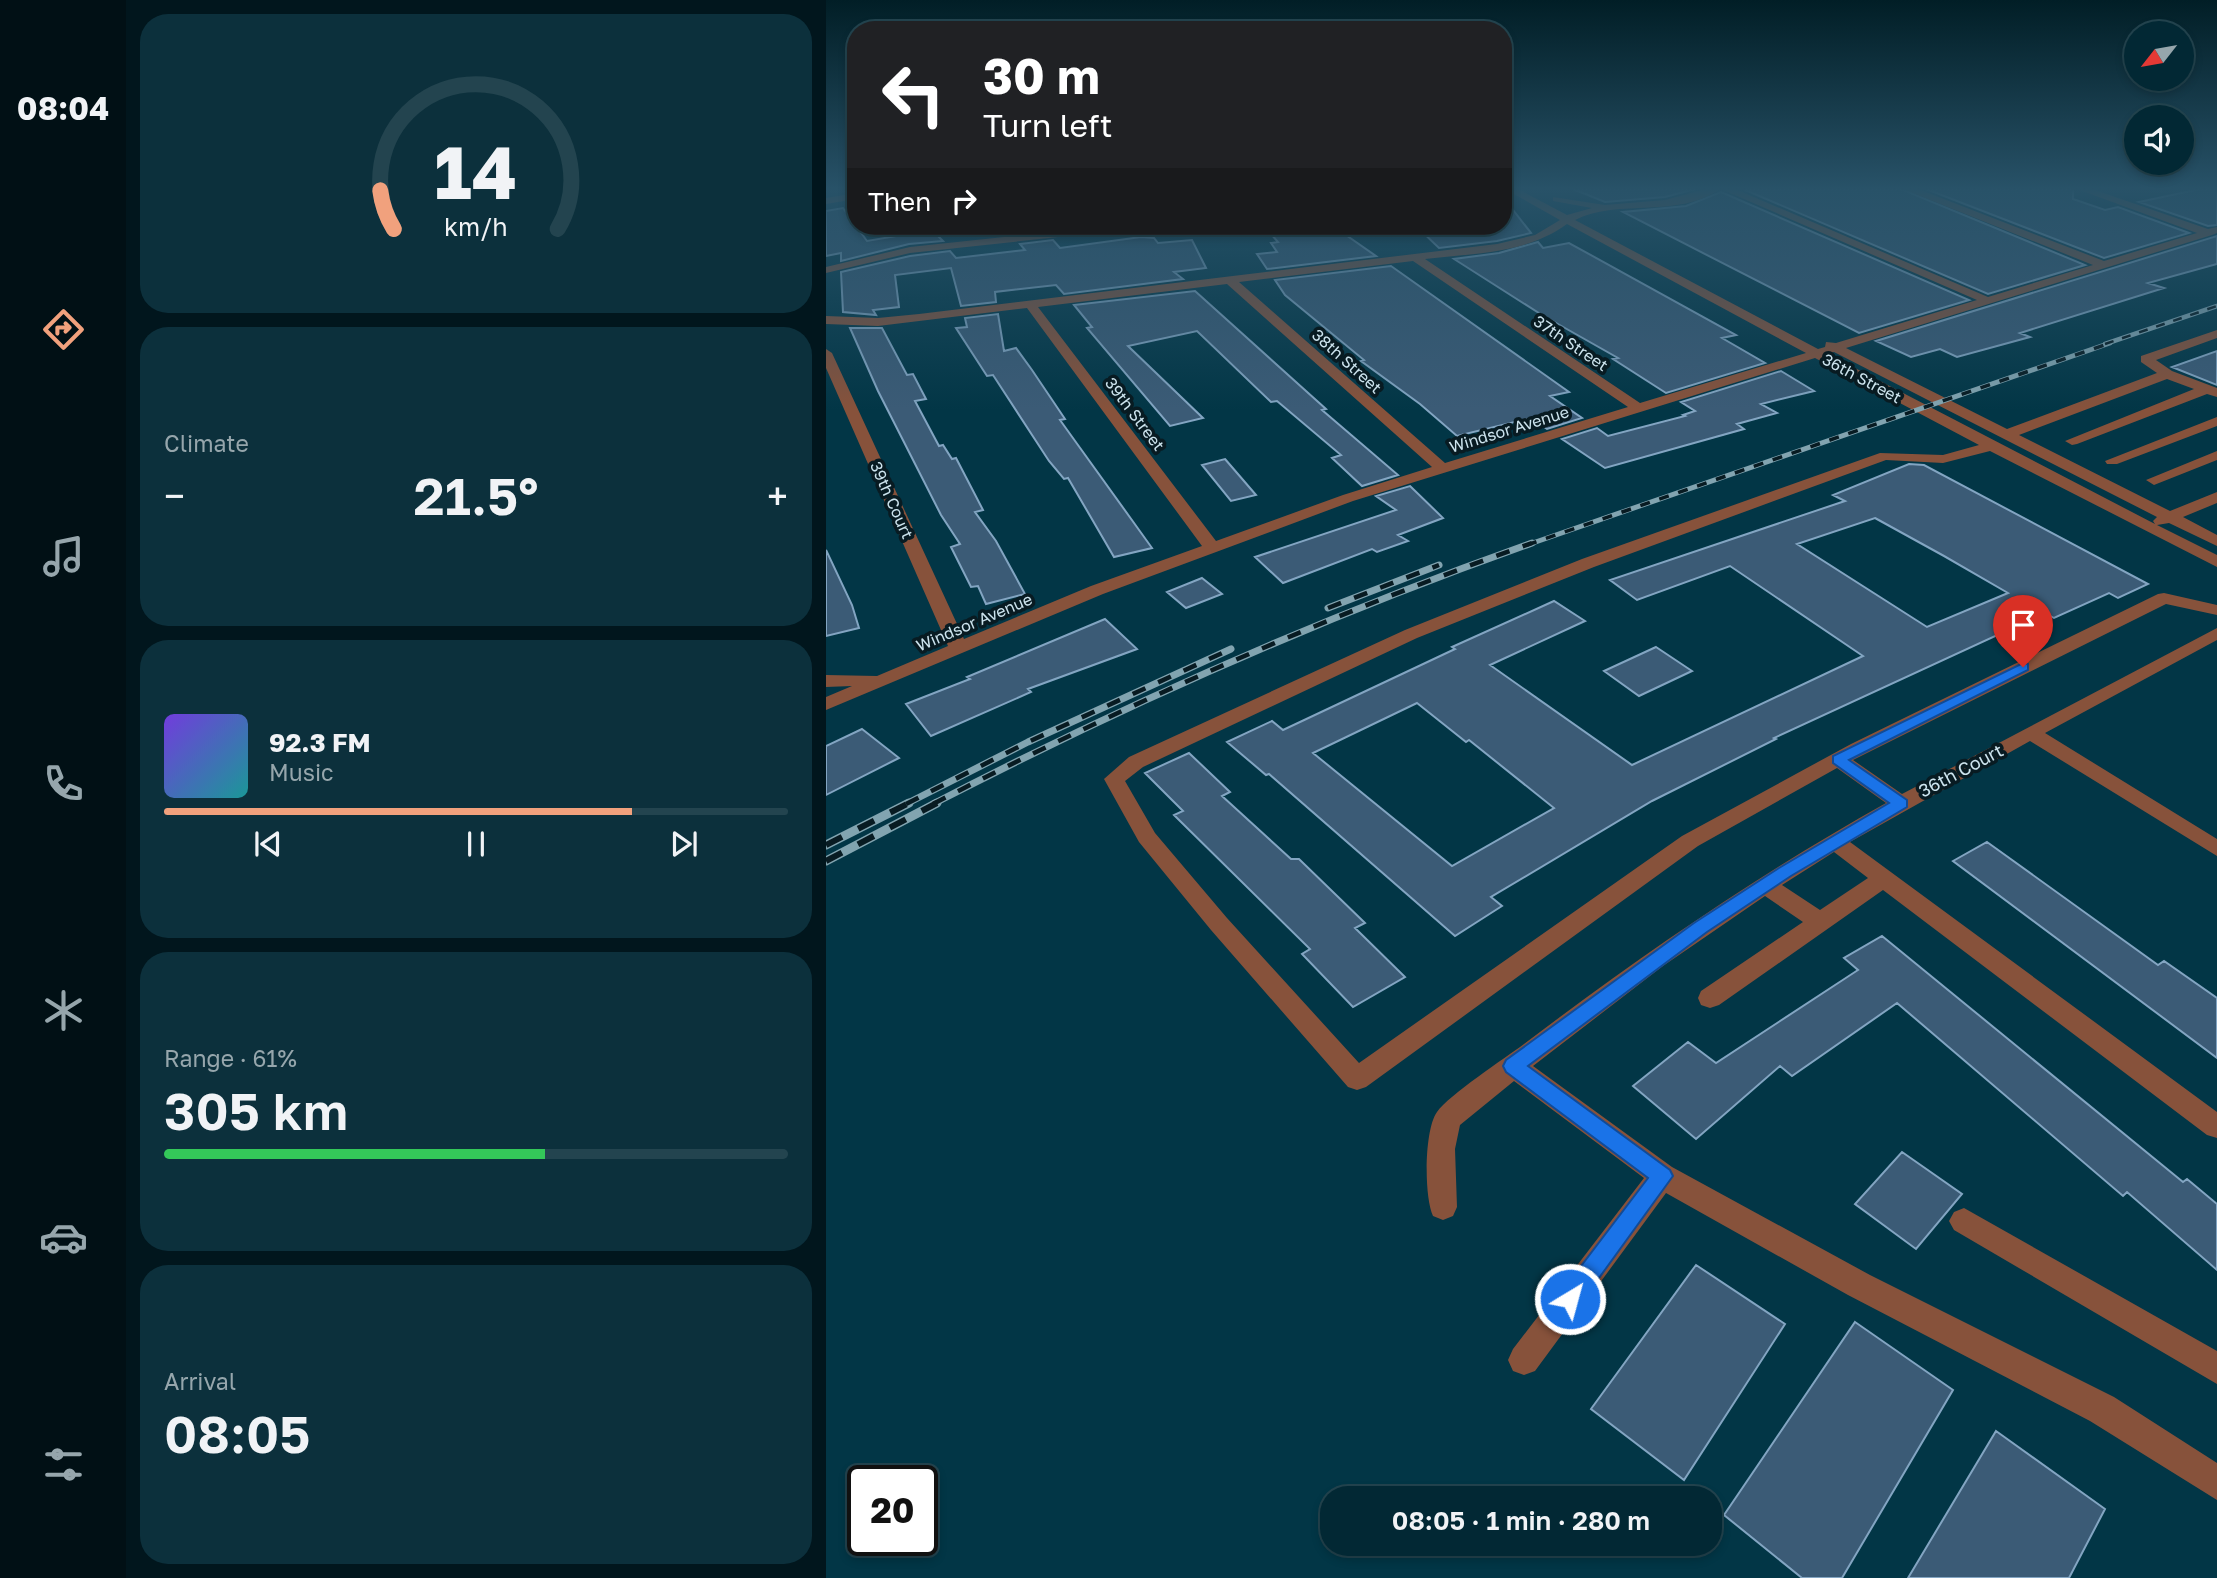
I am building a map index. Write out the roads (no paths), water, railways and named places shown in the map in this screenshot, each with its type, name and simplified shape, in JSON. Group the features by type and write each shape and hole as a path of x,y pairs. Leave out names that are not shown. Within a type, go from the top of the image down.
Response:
{"street":[{"path":"826,270 855,263"},
{"path":"826,320 878,322 1377,263"},
{"name":"37th Street","path":"1423,263 1638,408"},
{"name":"36th Street","path":"1647,263 1816,354 2217,541"},
{"name":"36th Street","path":"1675,263 1836,348 2148,527 2217,562"},
{"path":"1898,263 1988,301"},
{"path":"2098,263 2104,265"},
{"name":"Windsor Avenue","path":"826,704 958,647 1211,545 1441,468 2112,263"},
{"name":"38th Street","path":"1230,280 1441,468"},
{"name":"39th Street","path":"1030,304 1211,545"},
{"path":"2212,391 2167,374 2146,359 2217,334"},
{"name":"39th Court","path":"826,353 958,647"},
{"path":"2167,374 1998,440 1943,458 1885,456 1588,563 1410,634 1136,762 1114,779 1147,837 1219,924 1357,1079 1690,841 1838,759 2164,598 2217,610"},
{"path":"2072,442 2212,391"},
{"path":"2112,461 2217,421"},
{"path":"2154,480 2217,455"},
{"path":"2148,527 2217,497"},
{"name":"36th Court","path":"1443,1207 1441,1149 1447,1119 1580,1014 1766,885 1835,842 1901,803 2217,633"},
{"path":"826,681 884,679"},
{"path":"2031,733 2217,849"},
{"path":"1838,759 1901,803"},
{"path":"1835,842 2217,1127"},
{"path":"1710,998 1884,878"},
{"path":"1766,885 1820,922"},
{"path":"1513,1066 1662,1176 1859,1285 2102,1409 2217,1483"},
{"path":"1524,1360 1662,1176"},
{"path":"1964,1221 2217,1368"}],"railway":[{"path":"2105,344 2217,306"},
{"path":"1527,545 2110,343"},
{"path":"933,804 1080,731 1228,663 1379,600 1532,543"},
{"path":"1328,608 1439,565"},
{"path":"906,804 1028,742 1231,649"},
{"path":"826,845 909,803"},
{"path":"826,861 937,803"}]}
